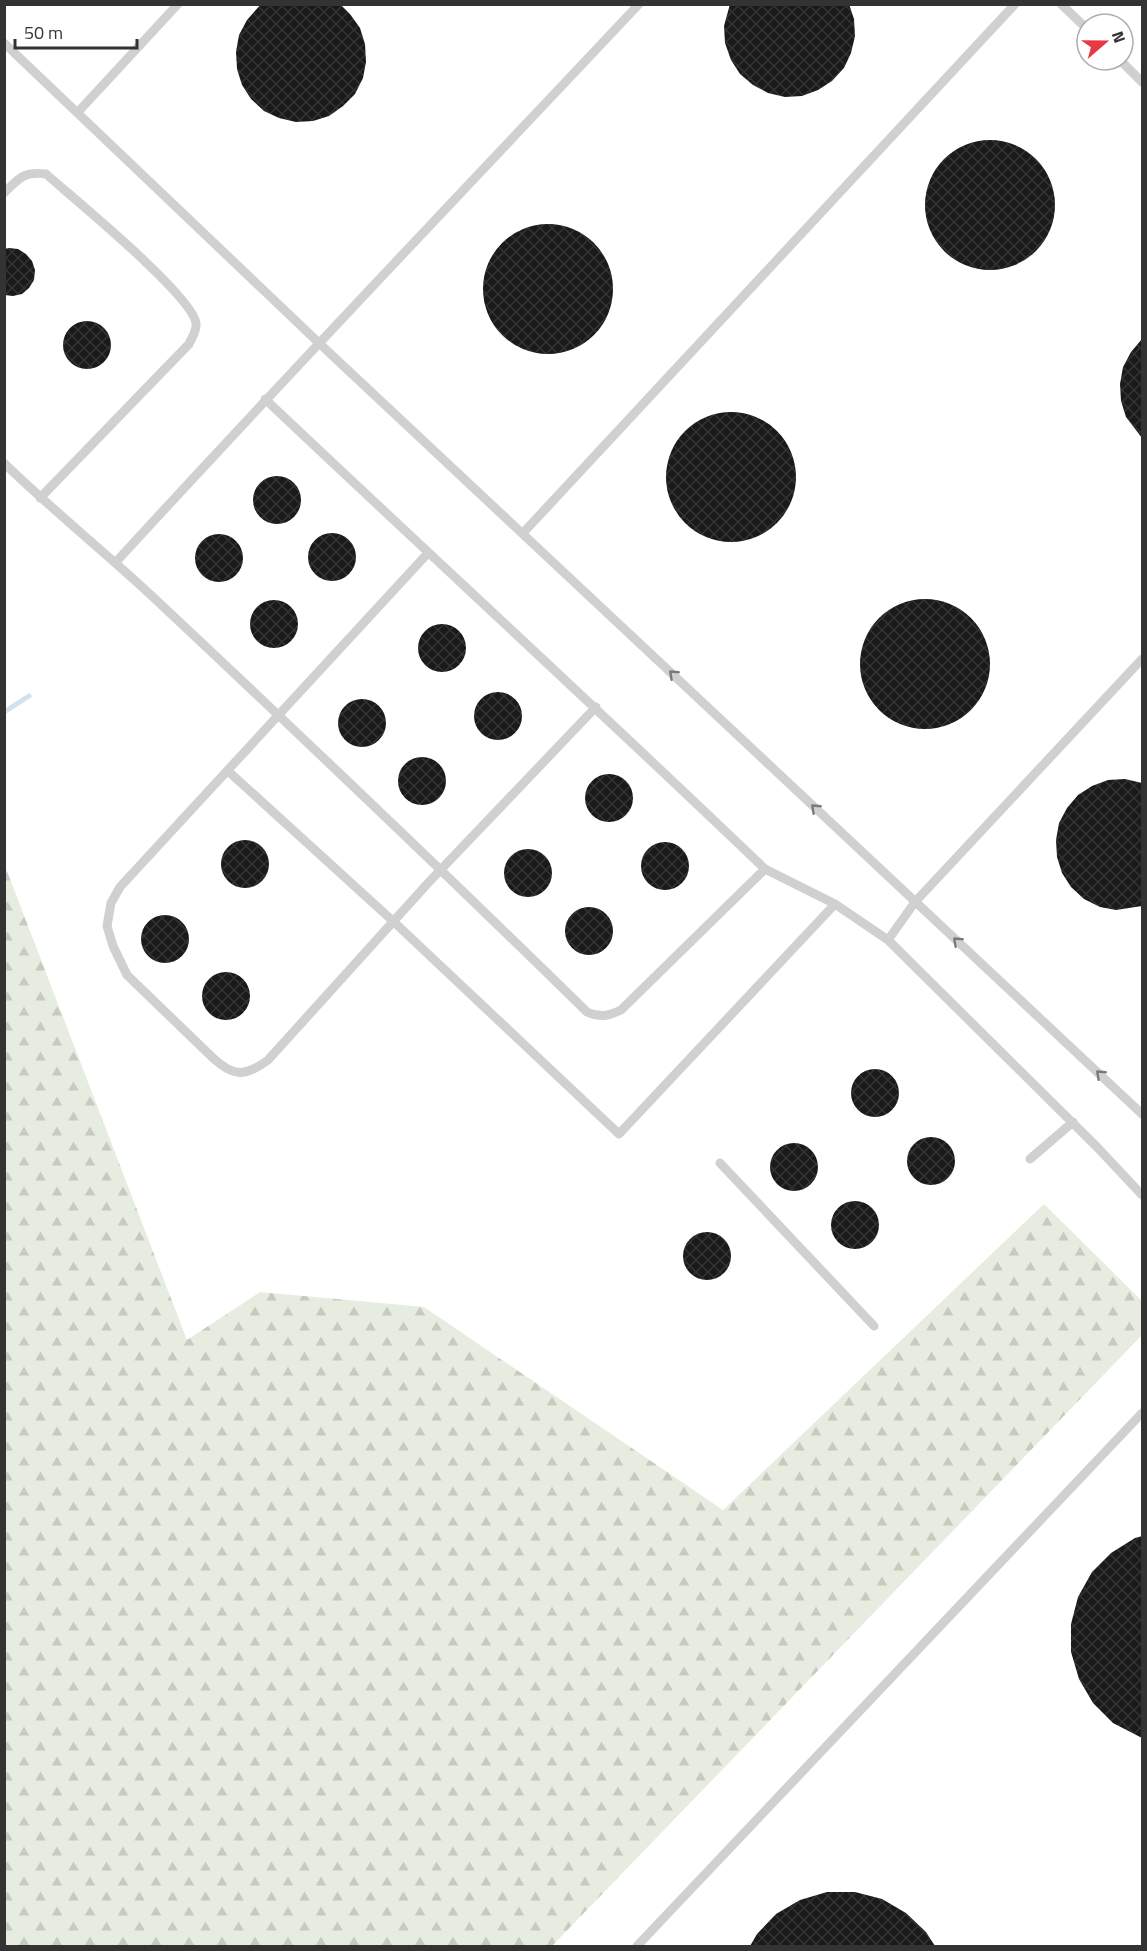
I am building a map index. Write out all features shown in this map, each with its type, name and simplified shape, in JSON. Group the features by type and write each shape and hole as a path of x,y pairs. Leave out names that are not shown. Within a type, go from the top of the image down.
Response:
{"lane":[{"path":"78,112 178,4"},
{"path":"116,562 265,399 320,344 639,4"},
{"path":"523,533 1015,4"},
{"path":"1061,4 1075,17"},
{"path":"4,43 320,344 1143,1114"},
{"path":"4,193 21,176 33,172 46,174 164,279 190,310 196,321 195,331 189,344 40,498"},
{"path":"265,399 596,707 765,869 835,904 888,940 1073,1122 1143,1195"},
{"path":"4,463 40,498 116,562 278,714 587,1012 596,1016 609,1016 621,1010 765,869"},
{"path":"428,553 120,887 111,903 107,926 113,946 127,975 213,1058 228,1071 242,1073 268,1060 429,882 596,707"},
{"path":"888,940 915,902 1143,659"},
{"path":"228,771 394,922 620,1134 835,904"},
{"path":"1030,1159 1073,1122"},
{"path":"720,1163 874,1326"},
{"path":"637,1947 1143,1413"}],"green space":[{"path":"5,866 187,1340 260,1292 424,1307 723,1510 1044,1204 1142,1301 1142,1335 552,1946 5,1946"}],"building":[{"path":"261,4 340,4 360,28 365,44 366,62 363,78 355,94 329,116 313,121 296,122 279,118 264,111 251,99 242,85 237,69 236,52 239,35 247,20"},
{"path":"730,4 849,4 854,19 855,36 844,68 832,81 802,96 785,97 768,93 753,85 740,74 731,60 725,43 724,26"},
{"path":"990,140 1015,145 1036,159 1050,180 1055,205 1050,230 1036,251 1015,265 990,270 965,265 944,251 930,230 925,205 930,180 944,159 965,145"},
{"path":"548,224 573,229 594,243 608,264 613,289 608,314 594,335 573,349 548,354 523,349 502,335 488,314 483,289 488,264 502,243 523,229"},
{"path":"4,249 18,249 26,254 35,270 34,280 29,288 22,294 13,296 4,295"},
{"path":"87,321 104,328 111,345 104,362 87,369 70,362 63,345 70,328"},
{"path":"1142,339 1142,438 1126,417 1121,401 1120,384 1123,367 1131,352"},
{"path":"731,412 756,417 777,431 791,452 796,477 791,502 777,523 756,537 731,542 706,537 685,523 671,502 666,477 671,452 685,431 706,417"},
{"path":"277,476 294,483 301,500 294,517 277,524 260,517 253,500 260,483"},
{"path":"332,533 349,540 356,557 349,574 332,581 315,574 308,557 315,540"},
{"path":"219,534 236,541 243,558 236,575 219,582 202,575 195,558 202,541"},
{"path":"925,599 950,604 971,618 985,639 990,664 985,689 971,710 950,724 925,729 900,724 879,710 865,689 860,664 865,639 879,618 900,604"},
{"path":"274,600 291,607 298,624 291,641 274,648 257,641 250,624 257,607"},
{"path":"442,624 459,631 466,648 459,665 442,672 425,665 418,648 425,631"},
{"path":"498,692 515,699 522,716 515,733 498,740 481,733 474,716 481,699"},
{"path":"362,699 379,706 386,723 379,740 362,747 345,740 338,723 345,706"},
{"path":"422,757 439,764 446,781 439,798 422,805 405,798 398,781 405,764"},
{"path":"609,774 626,781 633,798 626,815 609,822 592,815 585,798 592,781"},
{"path":"1125,779 1142,783 1142,906 1116,910 1100,907 1084,899 1071,887 1062,873 1057,857 1056,840 1059,823 1067,808 1078,795 1108,780"},
{"path":"245,840 262,847 269,864 262,881 245,888 228,881 221,864 228,847"},
{"path":"665,842 682,849 689,866 682,883 665,890 648,883 641,866 648,849"},
{"path":"528,849 545,856 552,873 545,890 528,897 511,890 504,873 511,856"},
{"path":"589,907 606,914 613,931 606,948 589,955 572,948 565,931 572,914"},
{"path":"165,915 182,922 189,939 182,956 165,963 148,956 141,939 148,922"},
{"path":"226,972 243,979 250,996 243,1013 226,1020 209,1013 202,996 209,979"},
{"path":"875,1069 892,1076 899,1093 892,1110 875,1117 858,1110 851,1093 858,1076"},
{"path":"931,1137 948,1144 955,1161 948,1178 931,1185 914,1178 907,1161 914,1144"},
{"path":"794,1143 811,1150 818,1167 811,1184 794,1191 777,1184 770,1167 777,1150"},
{"path":"855,1201 872,1208 879,1225 872,1242 855,1249 838,1242 831,1225 838,1208"},
{"path":"707,1232 724,1239 731,1256 724,1273 707,1280 690,1273 683,1256 690,1239"},
{"path":"1142,1536 1142,1738 1113,1723 1093,1703 1079,1679 1071,1652 1071,1624 1078,1597 1092,1572 1111,1553"},
{"path":"827,1892 855,1892 882,1899 906,1913 926,1932 935,1946 750,1946 757,1934 776,1914 800,1900"}],"waterway":[{"path":"4,712 29,696"}]}
